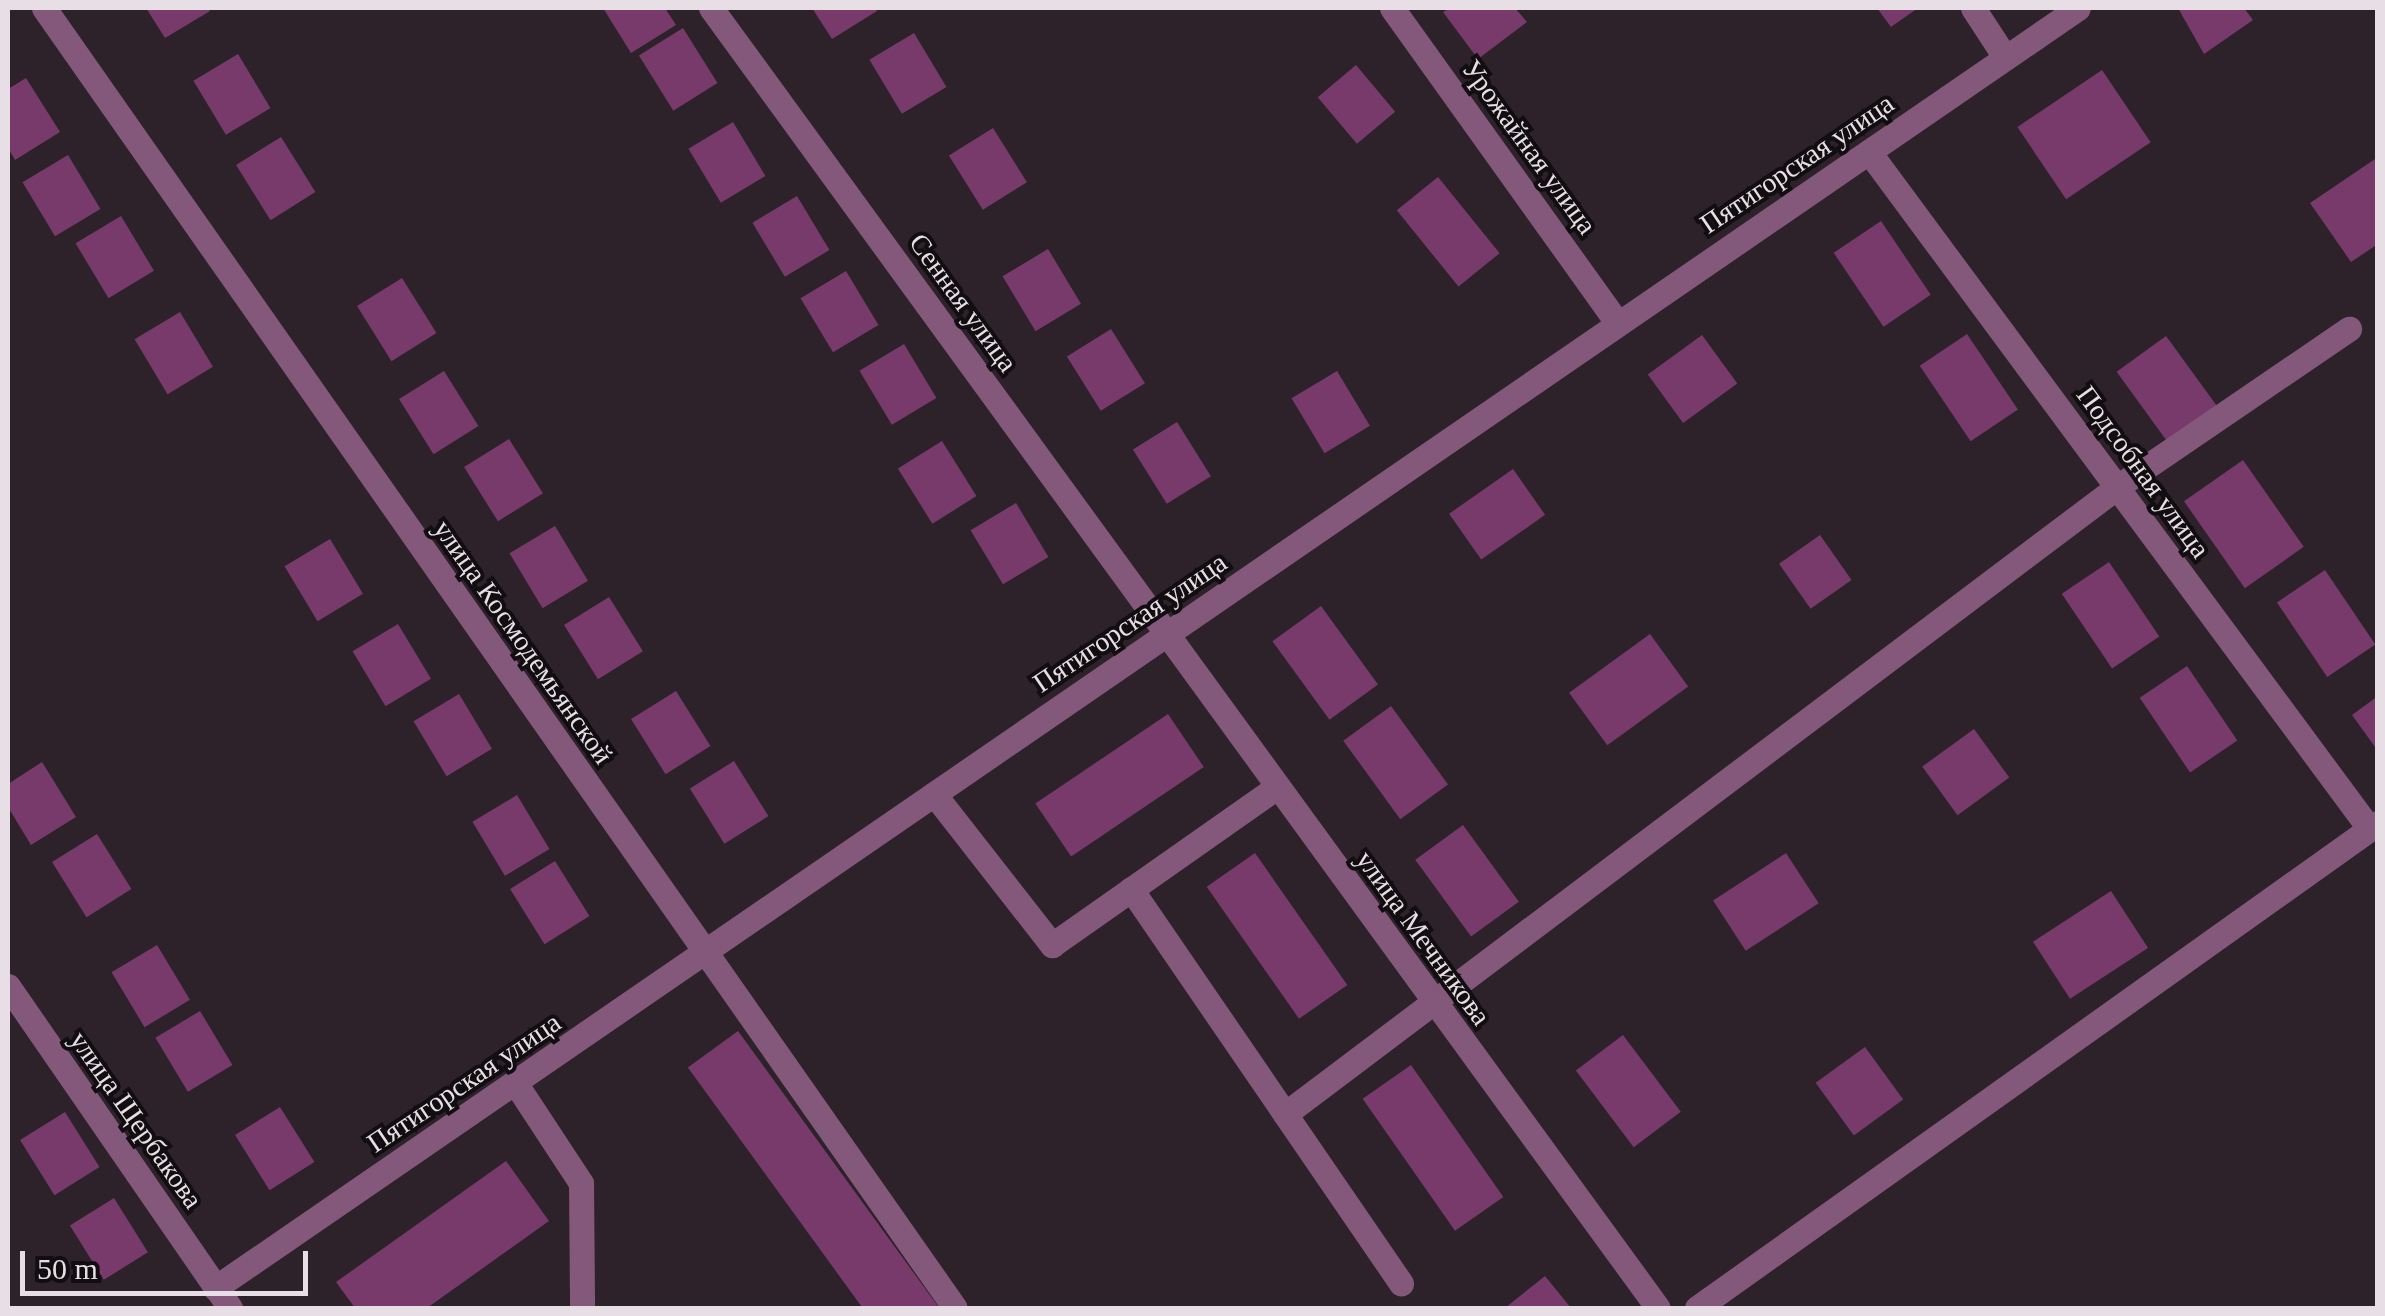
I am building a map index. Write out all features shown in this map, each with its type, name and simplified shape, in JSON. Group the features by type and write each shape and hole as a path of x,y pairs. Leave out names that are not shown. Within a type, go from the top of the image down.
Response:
{"street":[{"name":"улица Космодемьянской","path":"44,8 955,1308"},
{"name":"Сенная улица","path":"711,8 1166,634"},
{"name":"Урожайная улица","path":"1392,8 1617,322"},
{"path":"1973,8 2006,58"},
{"name":"Пятигорская улица","path":"223,1298 516,1084 2078,8"},
{"name":"Подсобная улица","path":"1869,152 2373,825"},
{"path":"1286,1114 2117,487 2349,329"},
{"name":"улица Мечникова","path":"1166,634 1658,1308"},
{"path":"934,794 1052,945 1277,786"},
{"path":"1696,1308 2373,825"},
{"path":"1132,889 1401,1283"},
{"name":"улица Щербакова","path":"8,986 223,1298"},
{"path":"516,1084 580,1184 582,1308"}],"building":[{"path":"146,8 208,8 210,11 165,38"},
{"path":"603,8 665,8 676,25 631,53"},
{"path":"812,8 875,8 877,11 832,39"},
{"path":"1450,8 1515,8 1527,22 1478,59 1443,12"},
{"path":"1877,8 1918,8 1891,27"},
{"path":"2178,8 2244,8 2253,20 2204,54"},
{"path":"683,28 717,83 673,111 639,56"},
{"path":"914,33 946,87 902,114 869,60"},
{"path":"238,54 270,108 226,135 193,81"},
{"path":"1356,65 1395,112 1357,144 1318,97"},
{"path":"2102,70 2151,142 2066,199 2017,127"},
{"path":"26,78 60,132 15,160 8,148 8,89"},
{"path":"733,122 765,176 721,203 688,149"},
{"path":"993,128 1027,182 983,210 949,156"},
{"path":"281,137 315,192 270,220 236,165"},
{"path":"68,155 100,209 55,236 23,182"},
{"path":"2378,157 2378,244 2351,262 2310,203"},
{"path":"1438,177 1500,253 1458,287 1397,210"},
{"path":"797,196 829,250 785,277 752,223"},
{"path":"121,216 154,271 109,298 76,243"},
{"path":"1881,221 1931,295 1884,327 1834,253"},
{"path":"1048,249 1081,304 1036,331 1003,276"},
{"path":"846,271 878,325 833,352 801,298"},
{"path":"402,278 436,333 391,361 357,306"},
{"path":"180,312 213,367 168,394 135,339"},
{"path":"1111,329 1145,383 1101,411 1067,357"},
{"path":"1967,334 2018,409 1971,441 1920,366"},
{"path":"1702,335 1737,384 1683,423 1648,374"},
{"path":"2166,336 2217,406 2167,441 2117,372"},
{"path":"904,344 936,398 892,425 859,371"},
{"path":"444,371 478,426 433,454 399,399"},
{"path":"1337,371 1370,426 1325,453 1292,398"},
{"path":"1177,422 1211,476 1167,504 1133,450"},
{"path":"509,439 543,493 498,521 464,467"},
{"path":"942,441 976,496 932,524 898,469"},
{"path":"2243,460 2304,547 2245,588 2184,501"},
{"path":"1513,469 1545,515 1481,560 1449,514"},
{"path":"1016,503 1048,557 1003,584 971,530"},
{"path":"555,526 588,581 543,608 510,553"},
{"path":"1820,535 1852,580 1811,609 1779,564"},
{"path":"330,539 363,594 318,621 285,566"},
{"path":"2109,562 2159,637 2112,668 2062,594"},
{"path":"2325,570 2375,645 2327,677 2277,602"},
{"path":"609,597 643,651 598,679 564,625"},
{"path":"1321,606 1378,684 1329,720 1272,641"},
{"path":"398,624 431,679 386,706 353,651"},
{"path":"1650,634 1688,687 1607,745 1569,693"},
{"path":"2187,666 2237,741 2190,772 2140,698"},
{"path":"676,691 710,746 665,774 631,719"},
{"path":"459,694 492,749 447,776 414,721"},
{"path":"2378,696 2378,751 2352,715"},
{"path":"1391,706 1448,784 1400,819 1343,741"},
{"path":"1168,714 1204,767 1071,857 1035,803"},
{"path":"1974,729 2009,778 1957,815 1922,767"},
{"path":"734,761 768,816 724,844 690,789"},
{"path":"42,762 76,817 31,845 8,807 8,784"},
{"path":"517,795 549,849 505,876 472,822"},
{"path":"1463,825 1519,902 1471,937 1415,860"},
{"path":"97,834 131,889 86,917 52,862"},
{"path":"1255,853 1347,985 1299,1019 1207,887"},
{"path":"1786,853 1819,903 1746,951 1713,900"},
{"path":"555,861 589,916 544,944 510,889"},
{"path":"2111,891 2148,948 2070,999 2033,942"},
{"path":"157,945 190,1000 145,1027 112,972"},
{"path":"200,1011 232,1065 188,1092 155,1038"},
{"path":"738,1031 938,1306 863,1308 688,1067"},
{"path":"1623,1035 1681,1112 1634,1147 1576,1071"},
{"path":"1865,1047 1903,1100 1854,1135 1816,1083"},
{"path":"1411,1065 1503,1197 1455,1231 1363,1099"},
{"path":"280,1107 314,1162 269,1190 235,1135"},
{"path":"65,1112 99,1167 54,1195 20,1140"},
{"path":"506,1161 549,1221 427,1308 355,1308 336,1282"},
{"path":"114,1198 148,1252 104,1280 70,1226"},
{"path":"1545,1276 1571,1308 1505,1308"}]}
